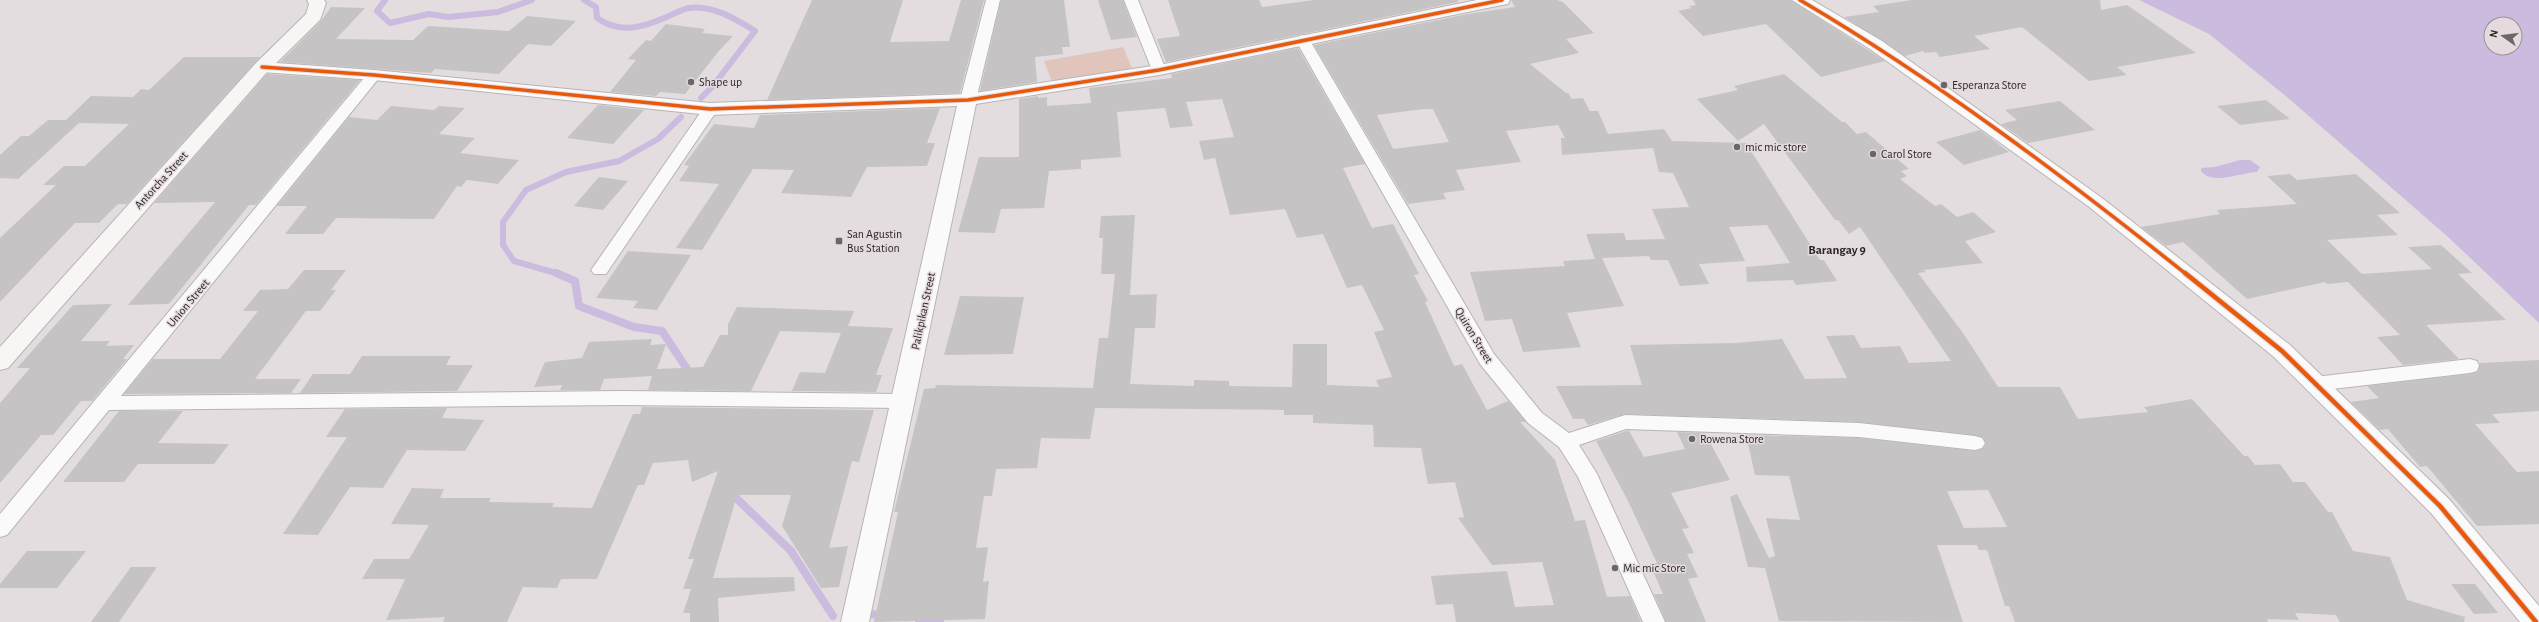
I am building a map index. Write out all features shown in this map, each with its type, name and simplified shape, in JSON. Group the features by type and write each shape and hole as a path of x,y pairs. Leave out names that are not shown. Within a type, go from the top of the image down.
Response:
{"main road":[{"name":"Antorcha Street","path":"0,362 262,67 314,16 318,3 315,0"}],"street":[{"name":"Palikpikan Street","path":"855,622 968,100 993,0"},
{"path":"1131,0 1159,70"},
{"path":"262,67 374,75 710,109 968,100 1159,70 1302,39 1502,0"},
{"path":"1800,0 1876,45 2095,202 2282,351 2440,506 2536,622"},
{"name":"Quiron Street","path":"1302,39 1487,359 1536,418 1566,442 1587,474 1649,608 1654,622"},
{"name":"Union Street","path":"0,529 374,75"},
{"path":"600,270 710,109"},
{"path":"2315,384 2470,366"},
{"path":"104,403 622,398 904,401"},
{"path":"1566,442 1625,422 1859,430 1975,443"}],"shaded area":[{"path":"2139,0 2539,0 2539,323 2447,236 2287,97 2209,34"},
{"path":"1123,47 1132,68 1052,82 1044,61"},
{"path":"2240,160 2250,160 2260,167 2257,172 2220,178 2206,175 2201,171 2201,168 2215,167"}],"building":[{"path":"812,0 903,0 890,42 949,41 961,0 984,0 960,93 767,100"},
{"path":"1001,0 1064,0 1070,47 1062,47 1063,54 1035,57 1037,82 980,91"},
{"path":"1098,0 1123,0 1137,37 1111,40"},
{"path":"1168,0 1259,0 1262,7 1314,0 1458,0 1458,2 1166,62 1157,39 1180,36"},
{"path":"1511,0 1557,0 1563,2 1594,33 1566,39 1579,53 1530,64 1566,93 1568,93 1572,99 1583,98 1590,111 1598,111 1608,134 1664,129 1672,141 1746,143 1820,260 1824,260 1837,281 1796,285 1793,280 1747,282 1746,267 1790,263 1767,225 1729,227 1745,261 1699,264 1709,284 1680,286 1668,260 1651,260 1649,256 1602,258 1624,306 1567,313 1581,347 1523,352 1512,319 1485,321 1470,272 1565,266 1563,261 1595,259 1586,234 1624,233 1626,240 1665,239 1652,209 1689,207 1673,173 1659,172 1653,148 1562,155 1561,138 1565,138 1558,125 1506,131 1521,162 1456,170 1465,190 1443,193 1446,199 1408,204 1314,45 1468,14 1515,7","holes":["1433,109 1449,142 1393,149 1377,115"]},
{"path":"1693,0 1791,0 1885,61 1821,77 1766,24 1703,36 1678,11 1692,8 1689,6 1696,5"},
{"path":"1912,0 2100,0 2101,10 2127,5 2196,53 2117,67 2127,75 2089,81 2022,27 1974,36 1990,49 1940,57 1936,52 1925,53 1923,51 1905,56 1844,17 1879,12 1873,6"},
{"path":"331,7 365,8 336,39 413,40 428,26 509,31 527,16 576,21 551,46 528,44 499,74 435,69 431,73 280,62 321,21"},
{"path":"666,24 705,29 702,33 733,36 718,52 685,94 660,92 656,96 610,92 636,60 628,59 646,40 651,41"},
{"path":"1298,48 1365,164 1343,168 1372,228 1393,224 1419,274 1414,275 1428,301 1425,302 1454,366 1462,364 1487,410 1508,401 1526,422 1520,422 1555,460 1575,521 1585,520 1607,597 1630,596 1641,622 1456,622 1453,604 1436,605 1431,576 1507,571 1515,607 1554,605 1542,562 1492,565 1458,518 1464,517 1455,482 1428,484 1421,448 1374,447 1373,425 1313,423 1313,415 1284,415 1284,410 1095,408 1090,439 1041,438 1037,468 996,469 992,496 984,496 976,548 988,547 983,582 989,581 985,619 874,622 898,512 894,512 924,389 935,388 936,385 1093,388 1099,338 1108,338 1115,274 1101,274 1103,238 1099,238 1101,216 1135,215 1130,295 1157,294 1155,328 1135,328 1130,384 1194,386 1194,380 1229,381 1229,386 1292,387 1293,344 1327,344 1327,385 1379,387 1376,380 1392,377 1374,332 1384,330 1362,285 1347,288 1323,234 1297,238 1285,209 1230,215 1215,158 1204,160 1199,141 1234,137 1222,99 1186,102 1193,126 1170,128 1165,108 1117,112 1121,157 1081,160 1081,169 1049,171 1044,208 1001,209 995,233 958,232 979,157 1019,157 1019,99 1038,96 1038,98 1047,97 1047,106 1091,103 1089,88 1172,78 1171,74"},
{"path":"184,57 260,57 127,204 118,204 99,223 75,223 0,302 0,238 56,185 43,185 64,166 85,166 129,124 79,123 18,179 0,178 0,155 21,136 29,136 48,120 66,120 91,96 133,97 141,89 149,90"},
{"path":"267,74 360,80 256,205 249,205 169,304 128,305 215,202 154,203"},
{"path":"1784,74 1842,122 1845,122 1857,134 1866,132 1909,169 1901,171 1907,176 1900,179 1935,206 1941,204 1957,217 1973,212 1996,232 1965,241 1983,263 1924,270 1926,272 1918,273 1963,333 1998,387 2060,387 2078,419 2148,412 2144,407 2192,399 2244,456 2248,456 2255,465 2280,464 2293,482 2305,482 2328,512 2332,512 2353,551 2390,557 2407,600 2465,617 2464,622 2340,622 2336,615 2295,613 2299,620 2267,619 2268,622 2015,622 2009,606 2005,606 1987,550 1979,550 1977,545 1937,545 1963,622 1779,621 1765,568 1748,567 1730,497 1737,494 1769,558 1775,556 1766,518 1800,520 1789,476 1755,475 1746,435 1859,438 1975,451 1982,449 1986,444 1983,437 1859,422 1625,414 1588,425 1584,419 1573,419 1556,386 1642,385 1630,345 1735,343 1782,339 1805,379 1847,378 1826,336 1854,335 1861,348 1900,346 1909,363 1951,361 1860,227 1849,234 1838,220 1835,220 1764,124 1738,141 1697,99 1738,90 1734,86","holes":["1988,490 2007,527 1964,528 1947,491"]},
{"path":"2266,100 2290,119 2240,125 2217,106"},
{"path":"2060,101 2095,130 2028,143 2001,124 2017,120 2005,110"},
{"path":"598,105 644,110 613,144 567,138"},
{"path":"391,106 434,110 439,106 465,108 439,134 475,138 460,153 519,160 498,184 467,180 461,187 457,186 434,219 336,218 323,234 285,234 307,206 277,206 349,117 377,120"},
{"path":"940,108 927,143 935,143 927,166 867,167 851,197 781,193 794,170 753,169 702,250 676,248 719,184 679,181 689,166 684,165 714,124 754,128 760,115"},
{"path":"1980,130 2009,152 1964,165 1936,142"},
{"path":"2290,174 2297,180 2356,174 2400,213 2377,215 2398,235 2327,240 2362,274 2432,269 2408,247 2441,245 2472,273 2458,274 2506,320 2426,325 2459,359 2403,365 2377,337 2400,335 2348,282 2327,284 2325,282 2247,299 2183,242 2166,246 2141,227 2220,214 2217,210 2297,204 2267,176"},
{"path":"599,177 628,181 603,210 574,206"},
{"path":"628,251 691,255 657,310 633,308 638,301 596,298"},
{"path":"304,270 346,270 331,290 336,290 320,311 306,311 255,379 301,379 291,393 124,394 153,359 220,359 258,311 243,311 260,290 288,289"},
{"path":"960,296 1024,297 1013,354 944,355"},
{"path":"112,304 81,341 110,341 106,346 134,345 123,359 127,359 92,401 81,401 53,435 41,435 0,483 0,403 30,368 17,368 73,305"},
{"path":"737,307 854,311 848,326 893,328 876,375 882,375 876,392 792,391 800,372 825,373 841,333 780,331 751,391 648,390 652,376 604,379 600,390 560,390 562,385 534,387 545,362 582,358 589,342 652,339 650,345 666,344 657,369 703,367 720,335 728,335 728,324"},
{"path":"362,356 451,356 446,365 473,365 457,391 300,393 313,374 350,374"},
{"path":"2539,360 2539,411 2492,414 2500,423 2475,424 2517,472 2539,471 2539,524 2477,526 2427,466 2420,467 2388,429 2380,430 2351,402 2379,398 2367,386 2470,374 2478,372 2480,363"},
{"path":"642,407 874,410 859,462 852,461 829,548 848,546 839,587 821,588 782,526 791,495 737,495 713,578 794,577 795,591 718,598 719,622 690,622 690,613 683,613 691,589 683,589 694,559 688,559 718,471 692,482 688,460 653,463 644,485 638,485 597,579 561,579 557,588 523,587 507,622 443,622 445,617 386,620 405,579 362,579 374,559 409,559 429,525 391,524 412,488 444,489 440,498 491,498 489,502 554,503 552,507 592,508 633,414 640,414"},
{"path":"447,408 442,418 484,420 465,451 407,450 383,488 350,487 318,535 283,534 347,437 326,437 345,409"},
{"path":"119,411 183,411 158,443 229,444 214,464 138,464 124,482 63,482"},
{"path":"1629,431 1644,457 1685,449 1677,432 1705,433 1730,480 1671,493 1689,528 1682,529 1694,553 1687,554 1698,577 1688,579 1706,622 1666,622 1654,594 1663,594 1650,564 1657,563 1628,501 1596,441"},
{"path":"27,551 86,551 57,588 0,588 0,584"},
{"path":"131,567 157,567 119,622 91,622"},
{"path":"2451,584 2475,584 2498,613 2474,614"}],"waterway":[{"path":"385,0 377,11 390,23 429,14 448,17 498,12 532,0"},
{"path":"584,0 596,7 597,18 606,23 624,28 642,26 684,9 698,8 724,14 755,31 713,86 701,98"},
{"path":"557,273 514,261 503,245 503,222 526,190 566,172 619,161 658,139 681,117"},
{"path":"557,273 575,281 579,306 634,327 662,331 687,369 686,391"},
{"path":"732,491 733,495 791,551 833,616"},
{"path":"871,614 885,616"},
{"path":"919,620 940,622"}],"cycle path":[{"path":"262,67 374,75 710,109 968,100 1159,70 1502,0"},
{"path":"1800,0 1876,45 2095,202 2282,351 2440,506 2536,622"}],"place":[{"name":"Shape up","path":"691,82"},
{"name":"Esperanza Store","path":"1944,85"},
{"name":"mic mic store","path":"1737,147"},
{"name":"Carol Store","path":"1873,154"},
{"name":"San Agustin Bus Station","path":"839,241"},
{"name":"Rowena Store","path":"1692,439"},
{"name":"Mic mic Store","path":"1615,568"}],"district":[{"name":"Barangay 9","path":"1837,250"}]}
